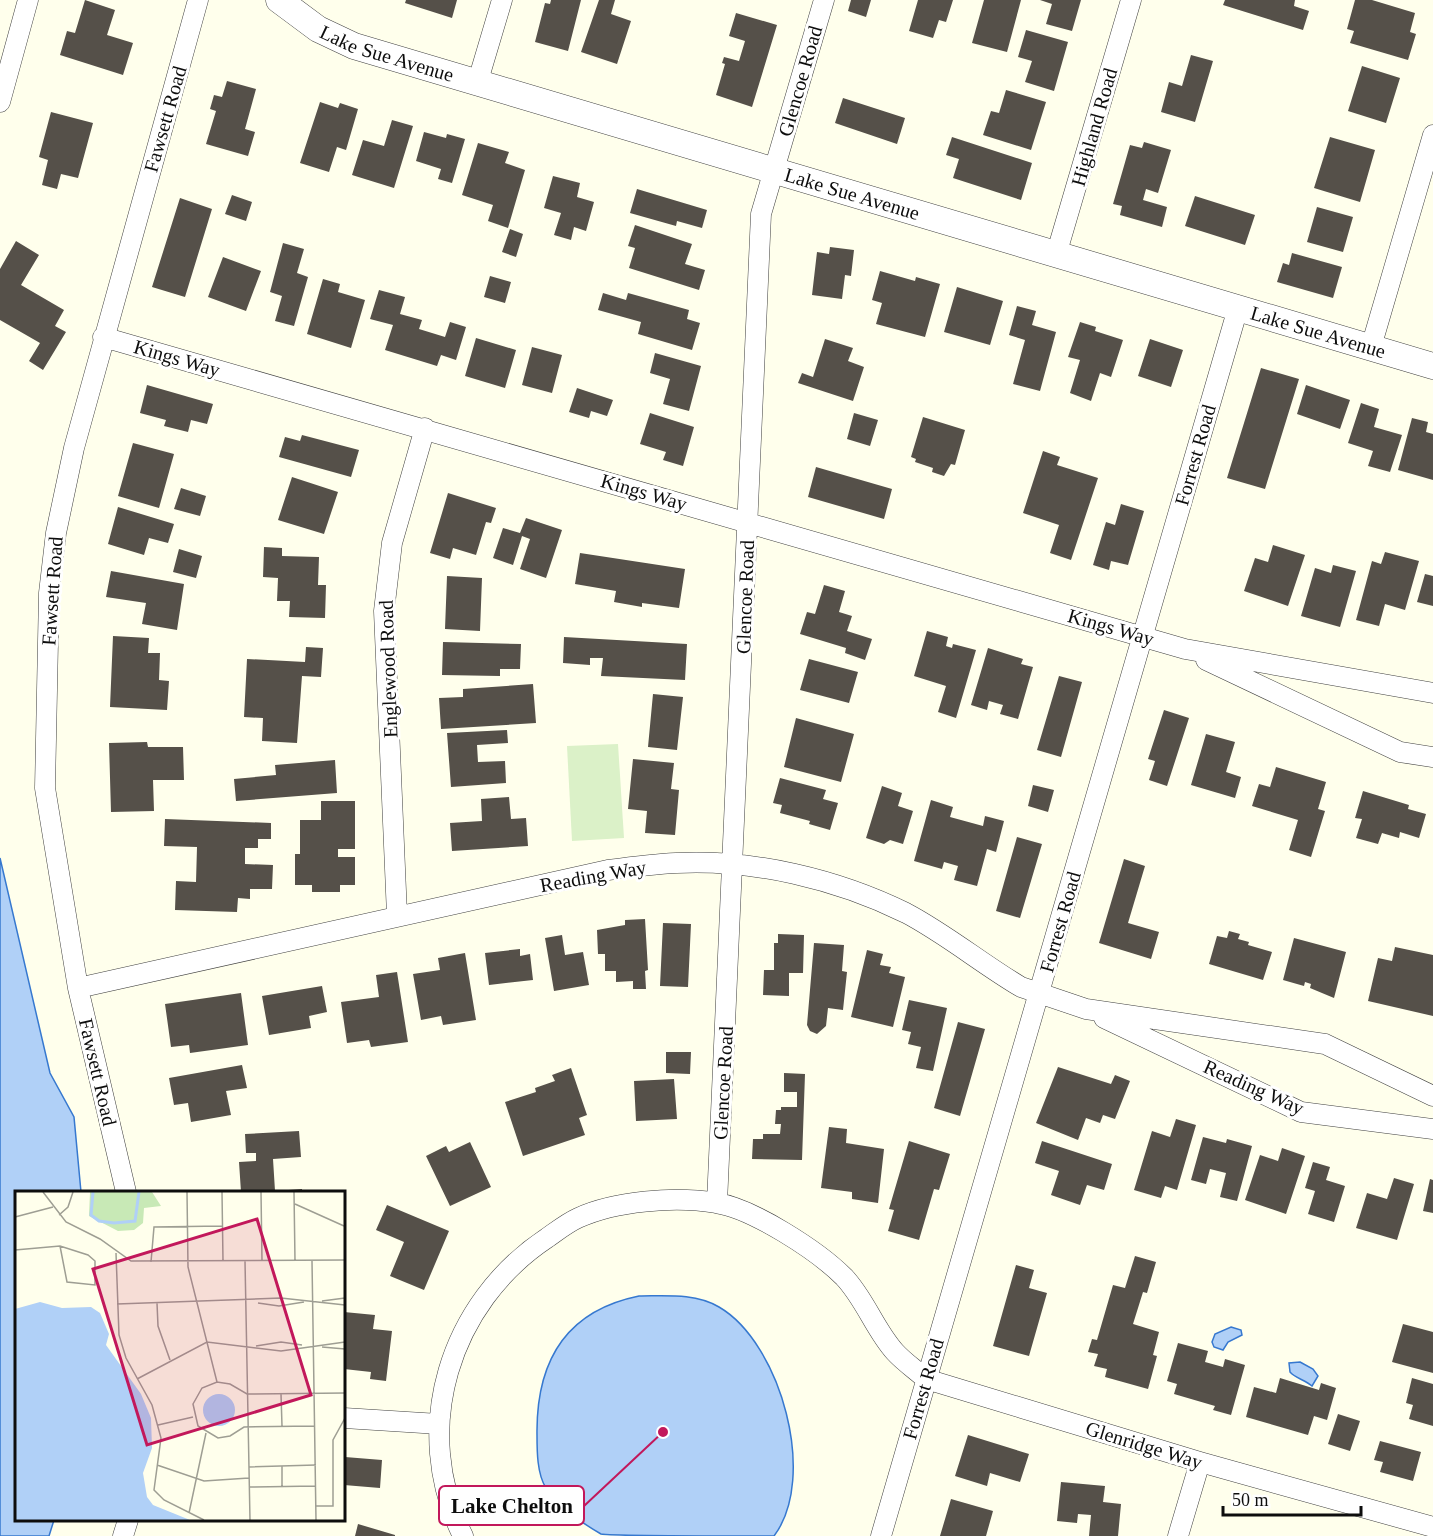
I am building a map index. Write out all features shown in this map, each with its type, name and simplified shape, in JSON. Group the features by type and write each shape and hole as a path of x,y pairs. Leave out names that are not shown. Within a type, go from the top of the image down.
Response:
{"street":[{"path":"0,102 28,0"},
{"name":"Fawsett Road","path":"126,1191 78,988 45,788 49,593 56,533 74,448 198,0"},
{"name":"Lake Sue Avenue","path":"279,0 318,29 336,39 477,84 1433,366"},
{"path":"477,84 502,0"},
{"name":"Glencoe Road","path":"717,1203 734,864 761,214 824,0"},
{"name":"Highland Road","path":"1056,255 1131,0"},
{"path":"1371,347 1433,135"},
{"name":"Forrest Road","path":"881,1536 1238,308"},
{"name":"Kings Way","path":"103,337 1185,649 1433,693"},
{"name":"Englewood Road","path":"397,915 384,611 392,543 425,428"},
{"name":"Kings Way","path":"1185,649 1400,752 1433,757"},
{"name":"Reading Way","path":"78,988 397,915 608,870 677,862 734,864 804,876 858,893 906,914 1021,987 1039,995 1086,1009 1324,1044 1433,1096"},
{"name":"Reading Way","path":"1086,1009 1301,1112 1433,1129"},
{"path":"463,1536 452,1515 441,1473 439,1424 447,1371 465,1325 495,1282 531,1249 577,1218 616,1205 662,1201 717,1203 763,1221 812,1249 845,1278 894,1352 926,1379"},
{"name":"Glenridge Way","path":"926,1379 1200,1462 1433,1527"},
{"path":"345,1418 439,1424"},
{"path":"1178,1536 1200,1462"},
{"path":"123,1536 128,1521"}],"green space":[{"path":"618,744 624,838 572,841 567,746"}],"water":[{"path":"0,858 50,1073 74,1117 81,1191 15,1191 15,1521 54,1521 49,1536 0,1536"},
{"path":"639,1296 690,1297 719,1307 741,1325 760,1350 775,1380 786,1413 792,1448 793,1481 787,1511 774,1536 601,1534 564,1508 546,1488 539,1469 537,1435 542,1385 549,1363 560,1344 574,1328 592,1314 613,1303"},
{"path":"1231,1327 1241,1330 1242,1335 1228,1342 1223,1350 1214,1347 1212,1342 1215,1334"},
{"path":"1300,1362 1313,1369 1318,1376 1312,1386 1290,1372 1289,1363"}],"building":[{"path":"85,0 115,10 107,35 133,43 123,75 60,55 67,31 75,33"},
{"path":"406,0 457,0 452,18 405,3"},
{"path":"551,0 581,0 568,51 535,42 545,3 550,4"},
{"path":"599,0 615,0 611,14 631,21 617,64 581,52"},
{"path":"851,0 871,0 866,17 848,11"},
{"path":"918,0 953,0 946,22 939,20 933,38 909,31"},
{"path":"984,0 1021,0 1007,52 972,43"},
{"path":"1040,0 1081,0 1072,31 1046,24 1052,4"},
{"path":"1225,0 1295,0 1294,6 1309,11 1303,30 1223,5"},
{"path":"1355,0 1372,0 1415,13 1410,32 1416,34 1408,60 1350,43 1354,31 1347,29"},
{"path":"736,13 777,25 752,107 716,95 725,64 722,63 724,57 739,61 745,41 729,36"},
{"path":"1026,30 1068,42 1054,91 1025,82 1032,61 1018,57"},
{"path":"1191,55 1213,61 1195,122 1161,112 1169,82 1182,86"},
{"path":"1362,66 1400,78 1386,123 1348,111"},
{"path":"227,81 256,89 245,129 255,132 248,156 206,144 216,111 210,109 214,95 222,97"},
{"path":"1006,90 1046,102 1031,150 983,135 991,111 999,113"},
{"path":"843,98 905,118 897,144 835,123"},
{"path":"320,102 338,108 340,103 358,109 346,150 337,147 329,172 300,163"},
{"path":"51,112 93,123 78,178 61,174 57,189 42,185 48,160 39,157"},
{"path":"392,120 413,126 394,188 352,175 363,140 384,146"},
{"path":"424,132 446,138 447,134 465,139 452,183 438,179 441,169 416,161"},
{"path":"952,137 1032,163 1021,200 953,178 959,159 946,155"},
{"path":"1330,137 1375,150 1360,202 1314,188"},
{"path":"1144,142 1171,150 1158,193 1146,189 1143,200 1167,207 1162,227 1120,215 1122,206 1113,204 1130,145 1142,148"},
{"path":"478,143 509,152 505,163 525,170 508,228 488,221 493,205 462,195"},
{"path":"553,176 580,183 577,197 594,202 586,231 574,227 571,240 554,235 561,213 544,208"},
{"path":"637,189 707,210 702,228 677,221 676,226 630,213"},
{"path":"232,195 252,202 246,221 225,214"},
{"path":"1195,196 1255,215 1245,245 1185,226"},
{"path":"180,198 212,209 185,297 152,287"},
{"path":"1317,207 1353,217 1343,252 1307,242"},
{"path":"635,225 692,244 685,264 705,270 699,290 629,268 635,248 628,246"},
{"path":"510,229 523,234 516,257 502,252"},
{"path":"16,241 39,255 21,285 64,310 55,326 66,332 43,370 29,361 40,343 0,320 0,269"},
{"path":"283,243 304,249 297,273 308,277 294,326 275,321 282,296 270,292"},
{"path":"830,247 854,250 851,276 845,275 842,299 812,295 817,252 829,254"},
{"path":"1292,253 1342,267 1333,298 1277,282 1283,263 1289,265"},
{"path":"223,257 261,271 246,311 208,297"},
{"path":"880,271 915,281 916,277 940,284 925,337 876,324 882,303 872,300"},
{"path":"490,276 511,282 505,303 484,297"},
{"path":"323,279 340,284 338,292 365,300 351,348 307,334"},
{"path":"957,287 1003,301 990,345 944,332"},
{"path":"379,290 405,297 400,314 422,320 419,329 445,337 450,322 466,327 456,360 441,355 437,366 385,350 393,325 370,319"},
{"path":"603,293 626,300 628,293 689,310 687,319 700,323 692,350 638,334 641,322 598,310"},
{"path":"1017,306 1036,311 1032,325 1056,332 1040,391 1013,384 1025,340 1009,335"},
{"path":"1080,322 1096,327 1095,331 1123,340 1111,377 1100,373 1091,401 1070,393 1080,360 1068,357"},
{"path":"476,338 516,350 505,388 465,376"},
{"path":"825,339 853,348 848,361 864,367 853,401 798,383 802,373 813,377"},
{"path":"1150,339 1183,350 1171,387 1138,376"},
{"path":"532,347 562,355 552,393 522,385"},
{"path":"655,353 701,366 689,411 663,404 670,379 650,373"},
{"path":"1261,368 1299,379 1265,489 1227,478"},
{"path":"147,385 213,404 207,424 191,420 188,432 164,426 166,420 140,413"},
{"path":"1306,385 1350,400 1340,429 1297,414"},
{"path":"577,388 613,400 607,416 591,411 589,418 569,412"},
{"path":"1361,403 1379,409 1374,427 1402,435 1390,472 1368,466 1373,451 1348,443"},
{"path":"650,413 694,427 683,466 663,460 666,452 640,444"},
{"path":"854,413 878,420 870,446 847,439"},
{"path":"923,417 965,430 955,465 951,464 944,476 932,472 933,468 915,462 916,459 911,457"},
{"path":"1412,418 1428,422 1426,432 1433,434 1433,480 1398,470"},
{"path":"302,435 359,450 351,477 279,457 285,437 300,441"},
{"path":"133,443 174,454 159,508 118,496"},
{"path":"1043,451 1060,457 1057,465 1098,478 1071,560 1050,553 1059,525 1023,513"},
{"path":"816,467 892,489 884,519 808,497"},
{"path":"292,477 338,492 324,534 278,520"},
{"path":"181,488 206,496 200,516 174,509"},
{"path":"448,493 496,508 491,523 486,522 476,555 453,548 450,559 430,553"},
{"path":"1121,504 1144,511 1128,565 1111,561 1109,570 1093,565 1106,522 1115,525"},
{"path":"118,507 174,524 168,543 149,538 144,555 108,544"},
{"path":"526,518 562,530 546,578 520,569 530,539 522,536 513,565 493,558 503,528 520,533"},
{"path":"1273,545 1305,555 1288,606 1244,591 1255,558 1268,562"},
{"path":"264,547 282,548 282,556 319,557 318,585 326,585 325,618 289,617 290,601 277,601 278,578 263,577"},
{"path":"179,549 202,556 196,578 173,572"},
{"path":"1385,552 1419,561 1405,610 1385,604 1379,626 1356,620 1372,561 1381,564"},
{"path":"580,553 685,569 679,608 642,603 642,607 614,602 616,591 575,584"},
{"path":"1333,565 1356,571 1340,627 1301,616 1315,568 1331,573"},
{"path":"111,571 184,584 177,630 142,624 146,603 106,597"},
{"path":"1425,574 1433,576 1433,606 1417,602"},
{"path":"447,576 482,578 480,631 445,629"},
{"path":"824,585 845,591 839,612 852,616 847,631 872,639 865,660 845,653 846,648 800,634 807,612 815,614"},
{"path":"927,631 948,637 946,646 952,648 953,644 976,650 956,718 938,712 946,686 914,676"},
{"path":"113,636 149,638 148,653 160,653 159,680 169,681 167,710 110,707"},
{"path":"564,637 687,644 685,680 601,676 603,658 590,658 590,665 563,663"},
{"path":"443,642 521,644 520,669 500,669 500,676 442,675"},
{"path":"306,647 323,648 321,677 302,676 297,743 262,741 263,718 244,717 247,659 305,662"},
{"path":"988,648 1023,659 1021,664 1033,667 1018,719 1000,714 1003,705 989,701 987,710 971,705"},
{"path":"809,659 858,672 849,703 800,690"},
{"path":"1059,676 1082,682 1061,757 1037,750"},
{"path":"533,684 536,723 441,729 439,698 463,697 463,689"},
{"path":"653,694 683,697 677,750 648,747"},
{"path":"1164,710 1189,718 1167,786 1149,780 1155,761 1148,759"},
{"path":"796,718 854,734 841,782 784,767"},
{"path":"507,730 508,743 477,745 478,762 505,761 506,783 451,787 447,733"},
{"path":"1206,734 1235,742 1226,772 1241,777 1235,798 1191,785"},
{"path":"147,742 148,747 183,747 184,780 153,780 154,811 111,812 109,743"},
{"path":"633,759 674,763 671,789 679,790 675,835 645,833 647,811 628,809"},
{"path":"335,760 337,793 236,801 234,779 276,775 275,765"},
{"path":"1276,767 1326,782 1318,809 1325,811 1311,857 1289,850 1298,820 1252,806 1259,784 1270,787"},
{"path":"780,778 826,790 823,799 838,803 830,830 809,824 810,821 780,813 782,805 773,803"},
{"path":"1033,785 1054,790 1048,812 1028,806"},
{"path":"882,786 902,793 898,806 913,811 903,844 890,840 884,844 866,838"},
{"path":"1363,791 1409,805 1408,809 1426,814 1419,838 1400,832 1399,838 1382,833 1378,844 1356,838 1362,819 1355,818"},
{"path":"509,797 511,819 526,818 528,846 452,851 450,823 482,821 481,799"},
{"path":"931,800 953,807 950,817 983,826 985,816 1004,821 996,852 987,849 977,886 954,880 958,866 944,862 942,869 914,861"},
{"path":"321,801 355,801 355,849 338,849 338,857 355,857 355,885 340,885 340,892 312,892 312,885 295,885 295,854 300,854 300,820 321,820"},
{"path":"165,819 271,823 271,839 258,839 258,848 245,848 245,864 273,865 272,889 250,889 250,899 238,898 237,912 175,910 176,881 196,882 197,847 164,846"},
{"path":"1017,837 1042,844 1020,918 996,911"},
{"path":"1124,859 1145,866 1128,923 1159,932 1151,959 1099,943"},
{"path":"645,919 648,970 645,971 646,989 633,989 633,981 616,982 616,971 605,971 605,954 598,954 597,930 625,925 625,920"},
{"path":"663,923 691,924 688,987 660,986"},
{"path":"1229,931 1240,934 1238,939 1249,942 1248,945 1272,952 1263,980 1209,964 1217,936 1227,938"},
{"path":"778,934 804,935 803,973 789,973 789,996 763,995 764,970 774,970 774,943 778,943"},
{"path":"562,935 565,955 583,952 589,985 554,991 545,938"},
{"path":"1294,938 1346,952 1334,998 1310,988 1311,984 1305,982 1304,986 1283,980"},
{"path":"814,943 844,945 842,971 847,972 843,1010 828,1008 826,1026 817,1034 810,1031 807,1025"},
{"path":"1395,947 1433,955 1433,1016 1368,1001 1378,958 1392,961"},
{"path":"520,949 520,956 530,954 533,980 489,985 485,953"},
{"path":"867,950 883,954 880,965 891,967 889,973 905,977 893,1027 851,1017"},
{"path":"465,953 476,1020 443,1025 441,1016 421,1020 413,974 440,970 438,958"},
{"path":"397,972 408,1042 371,1047 369,1040 347,1043 341,1002 379,997 376,975"},
{"path":"322,986 327,1012 309,1016 311,1028 269,1035 262,996"},
{"path":"241,993 248,1045 190,1053 189,1045 171,1047 165,1004"},
{"path":"909,1000 947,1008 933,1071 916,1068 921,1047 908,1044 911,1032 902,1030"},
{"path":"958,1022 985,1029 960,1116 934,1108"},
{"path":"666,1052 691,1052 690,1074 666,1073"},
{"path":"242,1065 247,1088 226,1091 231,1115 191,1122 188,1103 174,1105 169,1078"},
{"path":"1058,1067 1111,1084 1115,1075 1130,1081 1115,1119 1103,1115 1100,1123 1086,1118 1078,1140 1036,1123"},
{"path":"571,1068 587,1115 579,1118 585,1135 523,1156 505,1102 536,1092 535,1088 555,1081 552,1075"},
{"path":"784,1073 805,1074 802,1160 752,1159 753,1139 763,1139 763,1134 780,1134 781,1124 775,1124 776,1110 781,1110 781,1107 797,1107 797,1092 784,1092"},
{"path":"674,1079 677,1119 636,1121 634,1081"},
{"path":"1176,1119 1196,1125 1177,1190 1165,1186 1161,1198 1134,1190 1152,1131 1170,1137"},
{"path":"829,1127 847,1129 846,1143 884,1149 878,1203 852,1199 852,1192 821,1188"},
{"path":"299,1131 301,1157 273,1159 275,1191 241,1191 239,1162 256,1161 256,1153 246,1153 245,1134"},
{"path":"1203,1137 1226,1143 1227,1139 1252,1146 1237,1201 1220,1197 1226,1173 1210,1169 1206,1184 1191,1180"},
{"path":"909,1141 950,1154 939,1190 934,1189 919,1240 888,1231 894,1210 889,1209"},
{"path":"1042,1141 1112,1164 1104,1190 1087,1185 1080,1205 1051,1195 1059,1171 1035,1163"},
{"path":"470,1142 491,1187 450,1206 426,1156 446,1146 449,1152"},
{"path":"1282,1148 1305,1156 1286,1214 1245,1200 1260,1155 1278,1161"},
{"path":"1313,1162 1330,1167 1326,1180 1345,1186 1334,1222 1308,1214 1315,1191 1305,1188"},
{"path":"1394,1178 1414,1184 1397,1240 1356,1228 1367,1193 1387,1199"},
{"path":"1430,1179 1433,1180 1433,1213 1423,1211"},
{"path":"302,1189 302,1191 275,1191"},
{"path":"387,1205 449,1231 424,1290 390,1276 404,1242 376,1230"},
{"path":"1135,1256 1156,1262 1147,1293 1143,1292 1133,1324 1159,1332 1153,1355 1157,1356 1148,1389 1105,1377 1107,1369 1094,1366 1098,1354 1088,1352 1092,1339 1097,1340 1113,1285 1125,1288"},
{"path":"1016,1265 1034,1270 1029,1288 1047,1293 1029,1356 993,1346"},
{"path":"345,1312 375,1315 373,1329 392,1331 386,1381 370,1379 371,1372 345,1369"},
{"path":"1403,1324 1433,1332 1433,1373 1392,1362"},
{"path":"1178,1343 1208,1351 1205,1362 1223,1367 1225,1359 1245,1365 1231,1415 1213,1410 1215,1406 1174,1394 1177,1384 1167,1381"},
{"path":"1280,1378 1319,1390 1321,1383 1336,1388 1327,1420 1314,1416 1308,1435 1246,1417 1254,1387 1276,1393"},
{"path":"1412,1378 1433,1384 1433,1426 1409,1419 1413,1405 1406,1403"},
{"path":"1338,1414 1360,1421 1350,1451 1328,1444"},
{"path":"968,1435 1029,1454 1020,1482 990,1473 987,1486 955,1476"},
{"path":"1380,1441 1421,1452 1413,1481 1380,1472 1383,1462 1374,1460"},
{"path":"345,1457 382,1460 380,1488 345,1485"},
{"path":"1061,1482 1105,1486 1103,1502 1121,1504 1118,1536 1089,1536 1091,1515 1078,1514 1077,1523 1057,1521"},
{"path":"951,1499 993,1511 986,1536 940,1536"},
{"path":"358,1524 395,1535 395,1536 355,1536"}],"place":[{"name":"Lake Chelton","path":"663,1432"}]}
